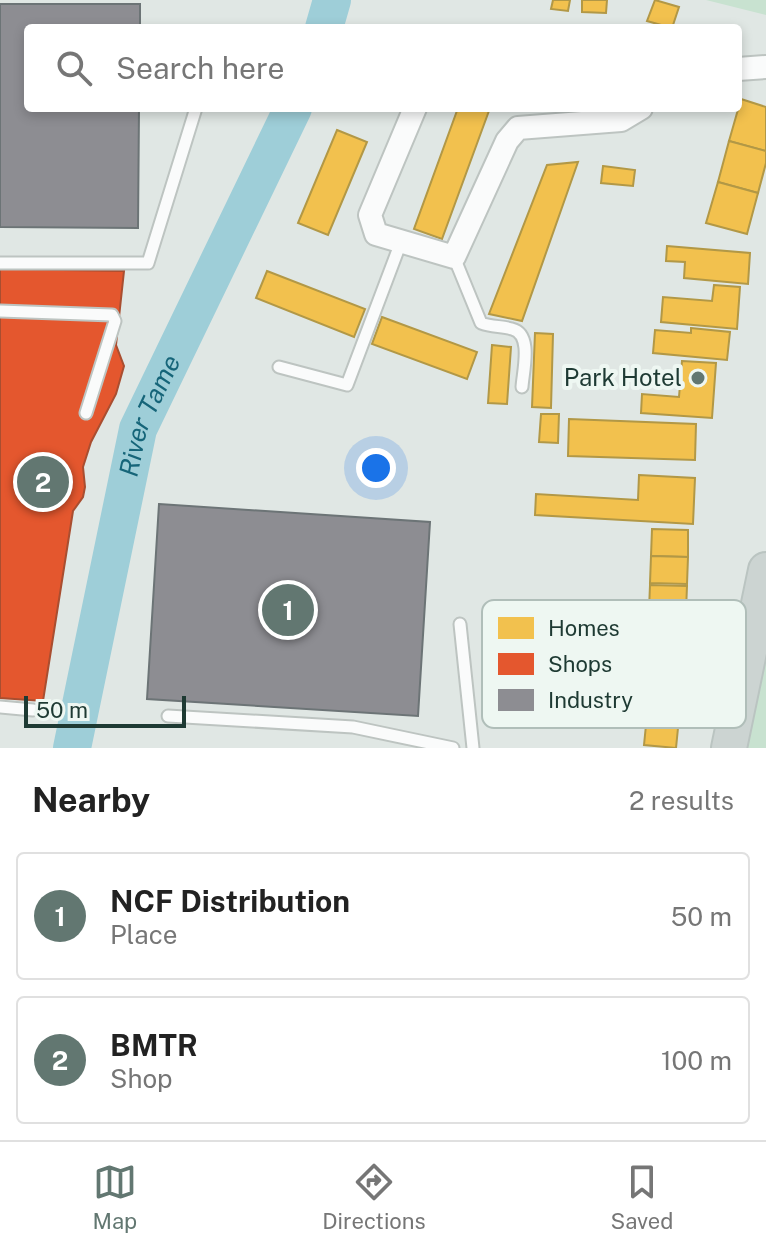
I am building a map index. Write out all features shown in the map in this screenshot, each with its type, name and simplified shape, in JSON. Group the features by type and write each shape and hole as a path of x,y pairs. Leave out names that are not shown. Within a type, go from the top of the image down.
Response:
{"main road":[{"path":"746,666 766,570"},
{"path":"729,748 733,728"}],"street":[{"path":"742,69 766,67"},
{"path":"413,112 370,215 376,234 454,257 507,141 518,128 621,120 634,112"}],"lane":[{"path":"0,263 148,263 195,112"},
{"path":"279,367 347,385 401,242"},
{"path":"454,257 481,323 518,330 523,336 522,387"},
{"path":"0,311 112,315 115,321 86,413"},
{"path":"460,624 473,748"},
{"path":"0,707 33,710"},
{"path":"168,716 353,727 453,748"}],"green space":[{"path":"706,0 766,0 766,15"},
{"path":"766,622 766,748 743,748"}],"building: Homes":[{"path":"553,0 570,0 568,11 551,9"},
{"path":"582,0 607,0 606,13 582,12"},
{"path":"655,0 679,7 673,24 647,21"},
{"path":"742,99 766,107 766,151 729,141 737,112 742,112"},
{"path":"457,112 489,112 442,239 414,229"},
{"path":"337,130 367,142 328,235 298,223"},
{"path":"729,141 766,151 758,193 718,182"},
{"path":"578,162 522,321 489,314 547,165"},
{"path":"603,166 635,170 633,186 601,183"},
{"path":"718,182 758,193 747,234 706,223"},
{"path":"667,246 750,253 748,284 684,278 685,262 666,261"},
{"path":"267,271 365,309 354,337 256,298"},
{"path":"714,285 740,287 737,329 661,322 663,297 712,301"},
{"path":"382,317 477,352 467,379 372,344"},
{"path":"691,328 730,332 727,360 653,353 655,330 691,333"},
{"path":"535,333 553,334 551,408 532,407"},
{"path":"492,345 511,347 507,404 488,403"},
{"name":"Park Hotel","path":"682,361 716,363 712,418 641,413 642,394 679,397"},
{"path":"541,414 559,414 558,443 539,442"},
{"path":"569,419 696,424 695,460 568,456"},
{"path":"639,475 695,478 693,524 535,515 536,494 638,500"},
{"path":"652,529 688,530 688,557 651,556"},
{"path":"651,556 688,557 687,584 650,583"},
{"path":"650,585 687,586 686,600 649,600"},
{"path":"646,728 678,728 676,748 644,745"}],"building: Shops":[{"path":"0,269 124,271 116,345 124,366 116,394 91,442 83,467 85,487 83,497 73,511 43,701 0,698"}],"building: Industry":[{"path":"0,4 140,4 140,24 24,24 24,112 139,112 138,228 0,227"},
{"path":"159,504 430,522 418,716 147,699"}],"waterway":[{"name":"River Tame","path":"325,24 332,0"},
{"name":"River Tame","path":"72,748 138,429 291,112"}],"place":[{"name":"Park Hotel","path":"698,378"},
{"name":"BMTR","path":"43,482"},
{"name":"NCF Distribution","path":"288,610"}]}
